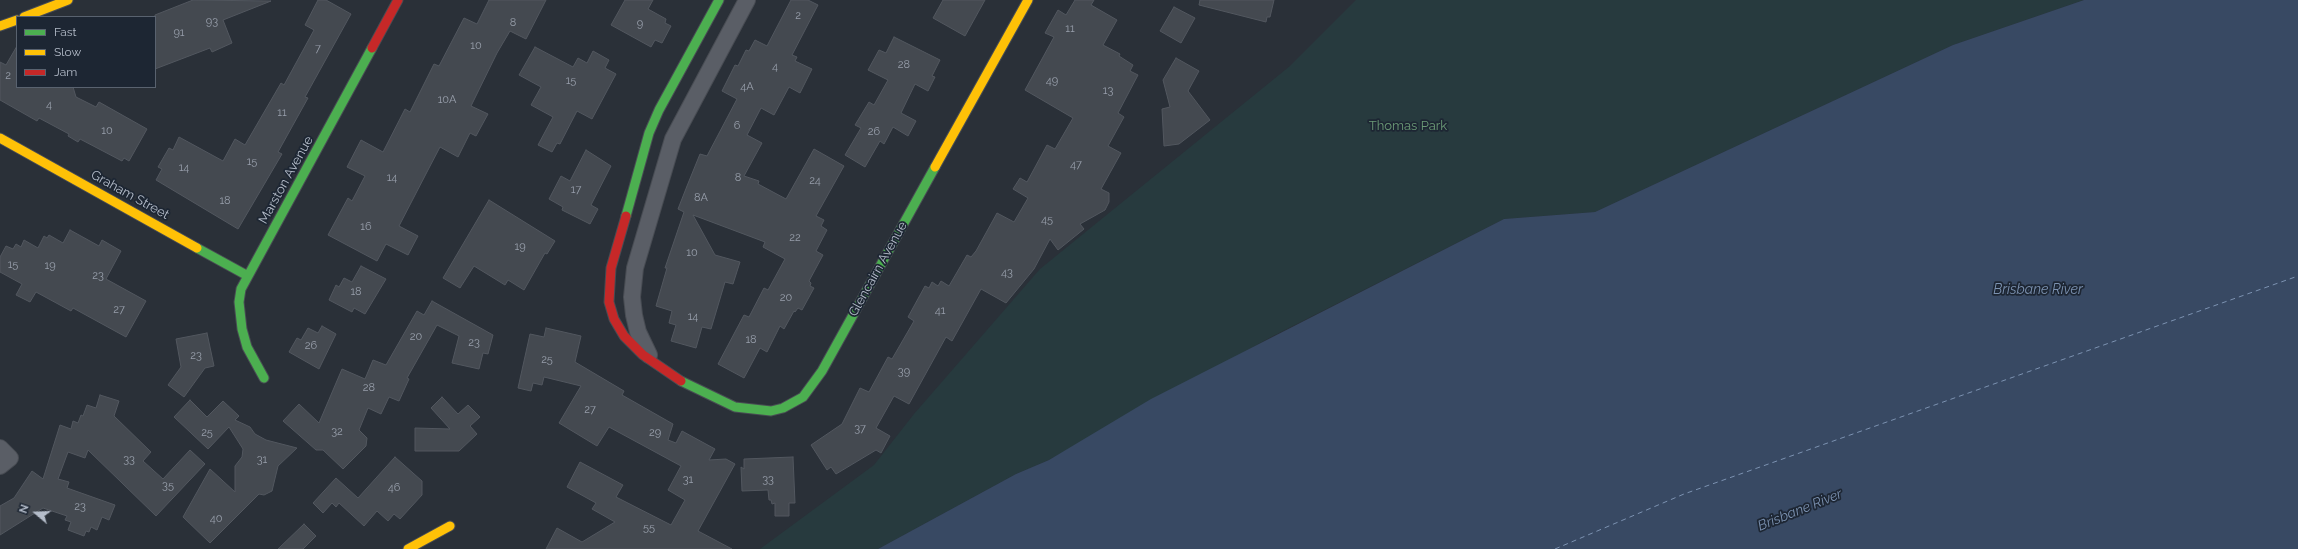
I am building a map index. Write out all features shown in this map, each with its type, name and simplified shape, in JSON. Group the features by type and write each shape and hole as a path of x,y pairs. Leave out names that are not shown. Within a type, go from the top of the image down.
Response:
{"street":[{"path":"27,16 68,0"},
{"name":"Marston Avenue","path":"264,378 247,347 242,329 239,302 241,289 398,0"},
{"name":"Glencairn Avenue","path":"719,0 651,126 610,273 608,293 614,319 628,341 657,365 686,385 735,407 771,411 784,408 804,397 822,370 1028,0"},
{"name":"Glencairn Avenue","path":"657,365 644,346 636,323 632,297 635,268 672,139 747,0"},
{"path":"0,26 16,20"},
{"name":"Graham Street","path":"0,138 248,276"},
{"path":"0,448 10,458 0,466"},
{"path":"408,549 450,526"}],"green space":[{"name":"Thomas Park","path":"1356,0 2084,0 1953,45 1595,212 1504,219 1271,337 1049,460 1016,474 878,549 760,549 874,465 914,414 1040,269 1290,66"}],"water":[{"name":"Brisbane River","path":"2084,0 2298,0 2298,549 878,549 1016,474 1049,460 1151,399 1504,219 1595,212 1953,45"}],"building":[{"path":"193,0 271,1 223,20 232,43 212,52 210,48 156,69 155,15"},
{"path":"318,0 326,0 351,14 305,97 308,98 278,152 282,154 238,229 156,180 162,169 158,167 169,148 173,150 179,137 223,161 235,139 245,145 281,83 284,85 314,30 305,25"},
{"path":"489,0 546,0 526,39 510,31 497,53 471,106 488,114 476,136 470,133 458,157 440,147 399,226 418,236 408,255 386,244 377,261 328,235 348,198 352,201 365,176 347,167 361,140 383,152 405,109 410,112 434,64 439,66 464,18 477,24"},
{"path":"625,0 653,0 648,9 666,19 665,23 671,26 662,43 655,40 651,47 611,25"},
{"path":"791,0 808,0 818,5 792,55 797,57 795,61 812,69 800,93 789,87 774,115 761,108 747,135 762,143 744,176 759,181 758,184 786,199 814,149 844,166 816,216 824,220 821,226 827,230 816,251 823,255 809,281 811,283 810,286 814,288 802,310 798,308 795,312 794,311 784,329 780,326 767,352 760,348 744,378 718,364 744,315 749,317 764,288 768,290 785,259 763,247 765,242 693,215 715,255 740,262 733,284 725,282 711,329 702,327 696,348 671,341 676,325 669,323 672,311 656,306 667,268 665,268 684,212 678,209 687,186 700,154 707,156 737,99 722,91 735,65 738,66 746,50 749,51 755,40 767,46"},
{"path":"943,0 985,0 965,36 933,18"},
{"path":"1075,0 1094,0 1091,5 1117,20 1103,45 1120,54 1119,56 1133,65 1130,71 1138,75 1118,113 1124,117 1108,146 1121,153 1101,189 1109,193 1109,202 1105,210 1080,224 1084,229 1058,250 1050,239 1034,269 1006,303 981,289 952,341 946,337 909,404 894,396 876,428 890,436 881,453 876,450 836,474 831,467 827,470 811,445 842,424 860,388 869,392 888,357 892,359 914,321 908,317 925,286 929,288 932,282 938,286 941,281 949,286 967,255 971,257 976,251 997,213 1014,222 1028,198 1013,189 1020,178 1027,182 1047,145 1055,149 1073,118 1025,90 1054,37 1045,33 1058,10 1066,15"},
{"path":"1200,0 1274,0 1270,17 1267,17 1266,22 1199,5"},
{"path":"1174,7 1195,18 1181,43 1160,31"},
{"path":"894,37 940,60 932,76 935,77 928,91 915,84 901,113 916,121 908,136 893,127 884,144 880,141 865,167 845,155 861,128 855,125 869,102 874,105 888,80 868,70 879,50 886,53"},
{"path":"535,47 573,67 578,58 587,63 593,51 609,60 605,68 616,74 592,119 577,111 560,144 557,143 552,152 538,145 553,117 531,105 541,87 519,75"},
{"path":"16,48 16,88 73,88 76,97 96,107 99,102 147,129 129,161 124,158 122,161 80,139 78,142 68,136 69,134 39,118 37,121 0,100 0,62 6,65"},
{"path":"1176,58 1199,71 1188,91 1210,120 1179,144 1164,146 1162,109 1170,107 1163,80"},
{"path":"586,150 611,166 591,205 598,209 590,224 562,210 563,207 549,199 561,176 570,181"},
{"path":"489,200 555,241 547,254 545,253 524,290 508,280 505,285 474,266 460,288 443,278"},
{"path":"70,230 99,246 102,240 121,251 106,279 146,301 126,337 73,308 71,311 36,292 30,302 16,295 22,284 0,272 0,257 6,246 13,249 16,244 21,247 24,240 38,248 44,236 47,238 49,235 63,243"},
{"path":"361,266 386,279 365,314 354,308 352,312 329,300 336,285 339,287 344,278 352,282"},
{"path":"432,301 493,335 488,354 483,353 479,369 452,363 459,336 437,325 407,378 409,379 399,401 389,397 381,414 368,408 359,430 367,438 366,446 343,469 323,450 316,450 283,421 299,404 319,423 342,369 365,379 373,360 386,365 417,311 424,315"},
{"path":"322,326 336,334 319,369 289,352 297,338 301,340 308,328 318,333"},
{"path":"546,328 581,336 575,362 624,391 622,395 673,424 668,440 676,443 682,431 715,449 709,460 726,459 735,464 698,531 732,549 546,549 557,528 582,542 615,522 592,509 596,503 567,487 580,462 623,485 616,497 671,525 685,500 668,490 681,466 609,427 597,446 559,423 581,386 544,377 542,385 533,383 531,391 518,388 530,334 544,337"},
{"path":"207,333 214,366 205,368 184,397 168,385 181,367 176,339"},
{"path":"100,395 119,401 114,416 151,452 143,461 163,479 190,450 205,464 156,516 88,450 85,458 68,452 58,479 69,482 67,488 115,505 109,520 102,517 97,530 91,527 89,532 86,531 84,536 68,530 71,522 65,520 67,516 43,508 0,535 0,506 14,498 32,471 43,479 60,425 71,429 73,421 78,423 81,415 83,416 87,405 96,408"},
{"path":"442,397 458,414 468,405 480,417 470,426 477,434 459,451 415,451 415,428 450,429 431,408"},
{"path":"190,400 207,417 223,401 239,416 235,420 250,427 255,434 266,440 297,448 278,466 272,491 264,495 259,494 210,543 183,517 210,469 235,492 235,466 242,457 243,449 229,427 208,449 174,417"},
{"path":"395,457 422,481 422,495 400,519 394,514 388,521 377,511 364,526 339,503 336,507 332,503 323,513 313,503 336,478 358,498"},
{"path":"793,457 795,503 789,503 789,516 775,516 775,503 772,504 771,500 769,500 768,490 742,491 741,467 744,469 744,459"},
{"path":"304,524 316,536 303,549 278,549"}],"ferry route":[{"path":"1555,549 1684,494 2298,276"}],"traffic: fast":[{"path":"626,216 649,133 659,110 719,0"},
{"path":"264,378 247,347 242,329 239,302 241,289 372,48"},
{"path":"681,381 735,407 771,411 783,408 803,397 822,371 935,167"},
{"path":"197,248 248,276"}],"traffic: slow":[{"path":"27,16 68,0"},
{"path":"935,167 1028,0"},
{"path":"0,26 16,20"},
{"path":"0,138 197,248"},
{"path":"408,549 450,526"}],"traffic: jam":[{"path":"372,48 398,0"},
{"path":"626,216 611,268 609,302 614,319 624,336 643,355 681,381"}]}
